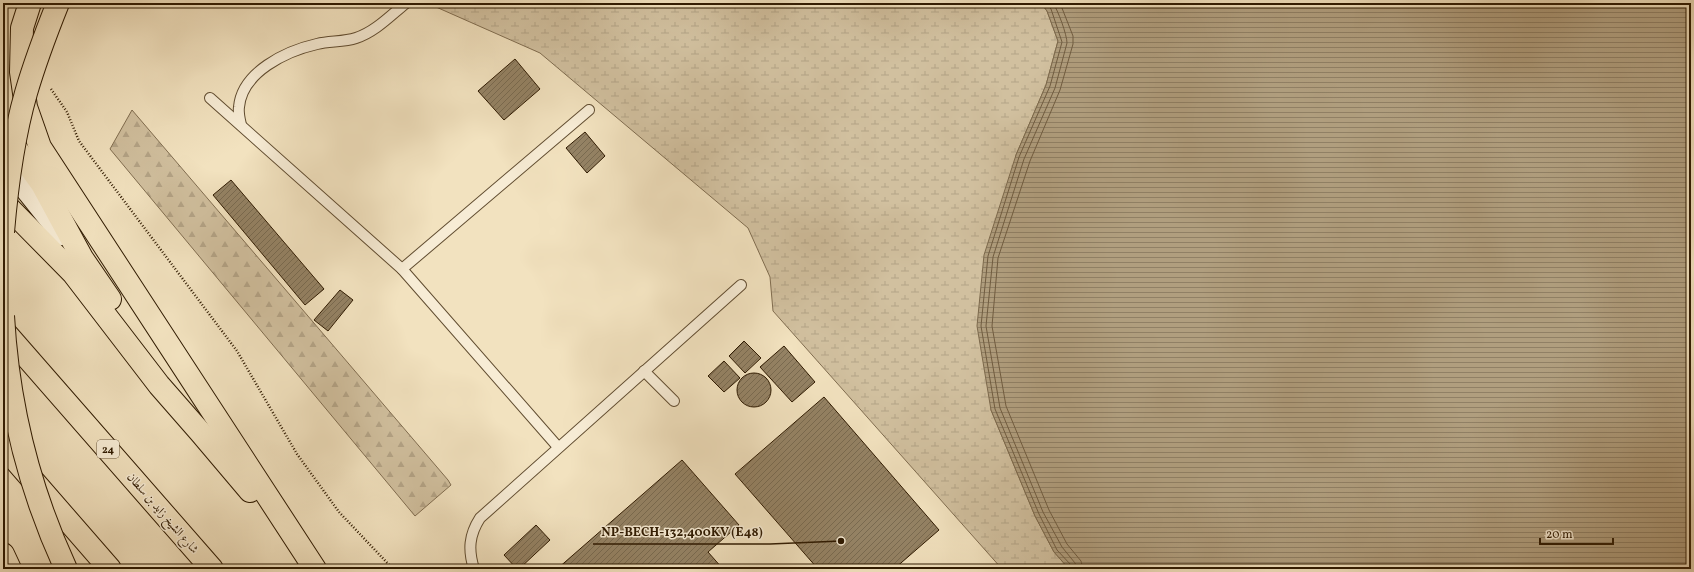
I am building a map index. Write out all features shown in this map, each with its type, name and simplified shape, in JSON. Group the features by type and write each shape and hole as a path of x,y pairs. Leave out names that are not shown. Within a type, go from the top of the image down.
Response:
{"main road":[{"path":"30,3 22,28 21,67 26,107 40,147 314,569"},
{"path":"3,232 14,143 24,101 41,45 58,3"},
{"path":"3,135 18,151 42,184 82,258"},
{"path":"3,160 82,258 201,433"},
{"path":"3,202 73,273 159,385 314,569"},
{"path":"3,316 11,394 21,443 35,492 52,539 66,569"},
{"name":"شارع الشيخ زايد بن سلطان","path":"3,330 212,569"},
{"path":"3,446 110,569"},
{"path":"3,554 10,569"}],"lane":[{"path":"241,125 239,108 243,91 253,76 283,57 300,49 317,44 356,38 366,34 406,3"},
{"path":"210,98 402,269 558,447"},
{"path":"402,269 589,110"},
{"path":"474,569 470,559 470,543 474,528 480,518 741,285"},
{"path":"644,371 674,401"}],"path":[{"path":"21,67 53,90 67,112 78,141 237,351 297,454 339,512 393,569"}],"green space":[{"path":"427,3 1041,3 1047,11 1058,41 1046,85 1016,155 991,410 1035,516 1054,552 1069,569 1002,569 773,311 770,277 748,228 540,53"},
{"path":"132,110 448,480 451,485 415,516 110,149"}],"water":[{"path":"1041,3 1691,3 1691,569 1069,569 1054,552 1035,516 991,410 977,326 984,255 1016,155 1046,85 1058,41 1047,11"}],"building":[{"path":"515,59 540,89 504,120 478,91"},
{"path":"585,132 605,156 587,173 566,148"},
{"path":"231,180 324,289 305,305 213,195"},
{"path":"340,290 353,300 328,331 314,320"},
{"path":"744,341 761,358 745,373 729,356"},
{"path":"784,346 815,382 792,402 760,367"},
{"path":"724,361 740,378 724,392 708,376"},
{"path":"754,373 766,378 771,390 766,402 754,407 742,402 737,390 742,378"},
{"path":"824,397 939,530 894,569 818,569 735,474"},
{"path":"682,460 739,525 708,552 723,569 557,569"},
{"path":"536,525 550,540 519,569 517,569 504,555"}],"place":[{"name":"NP-BECH-132,400KV (E48)","path":"841,541"}]}
